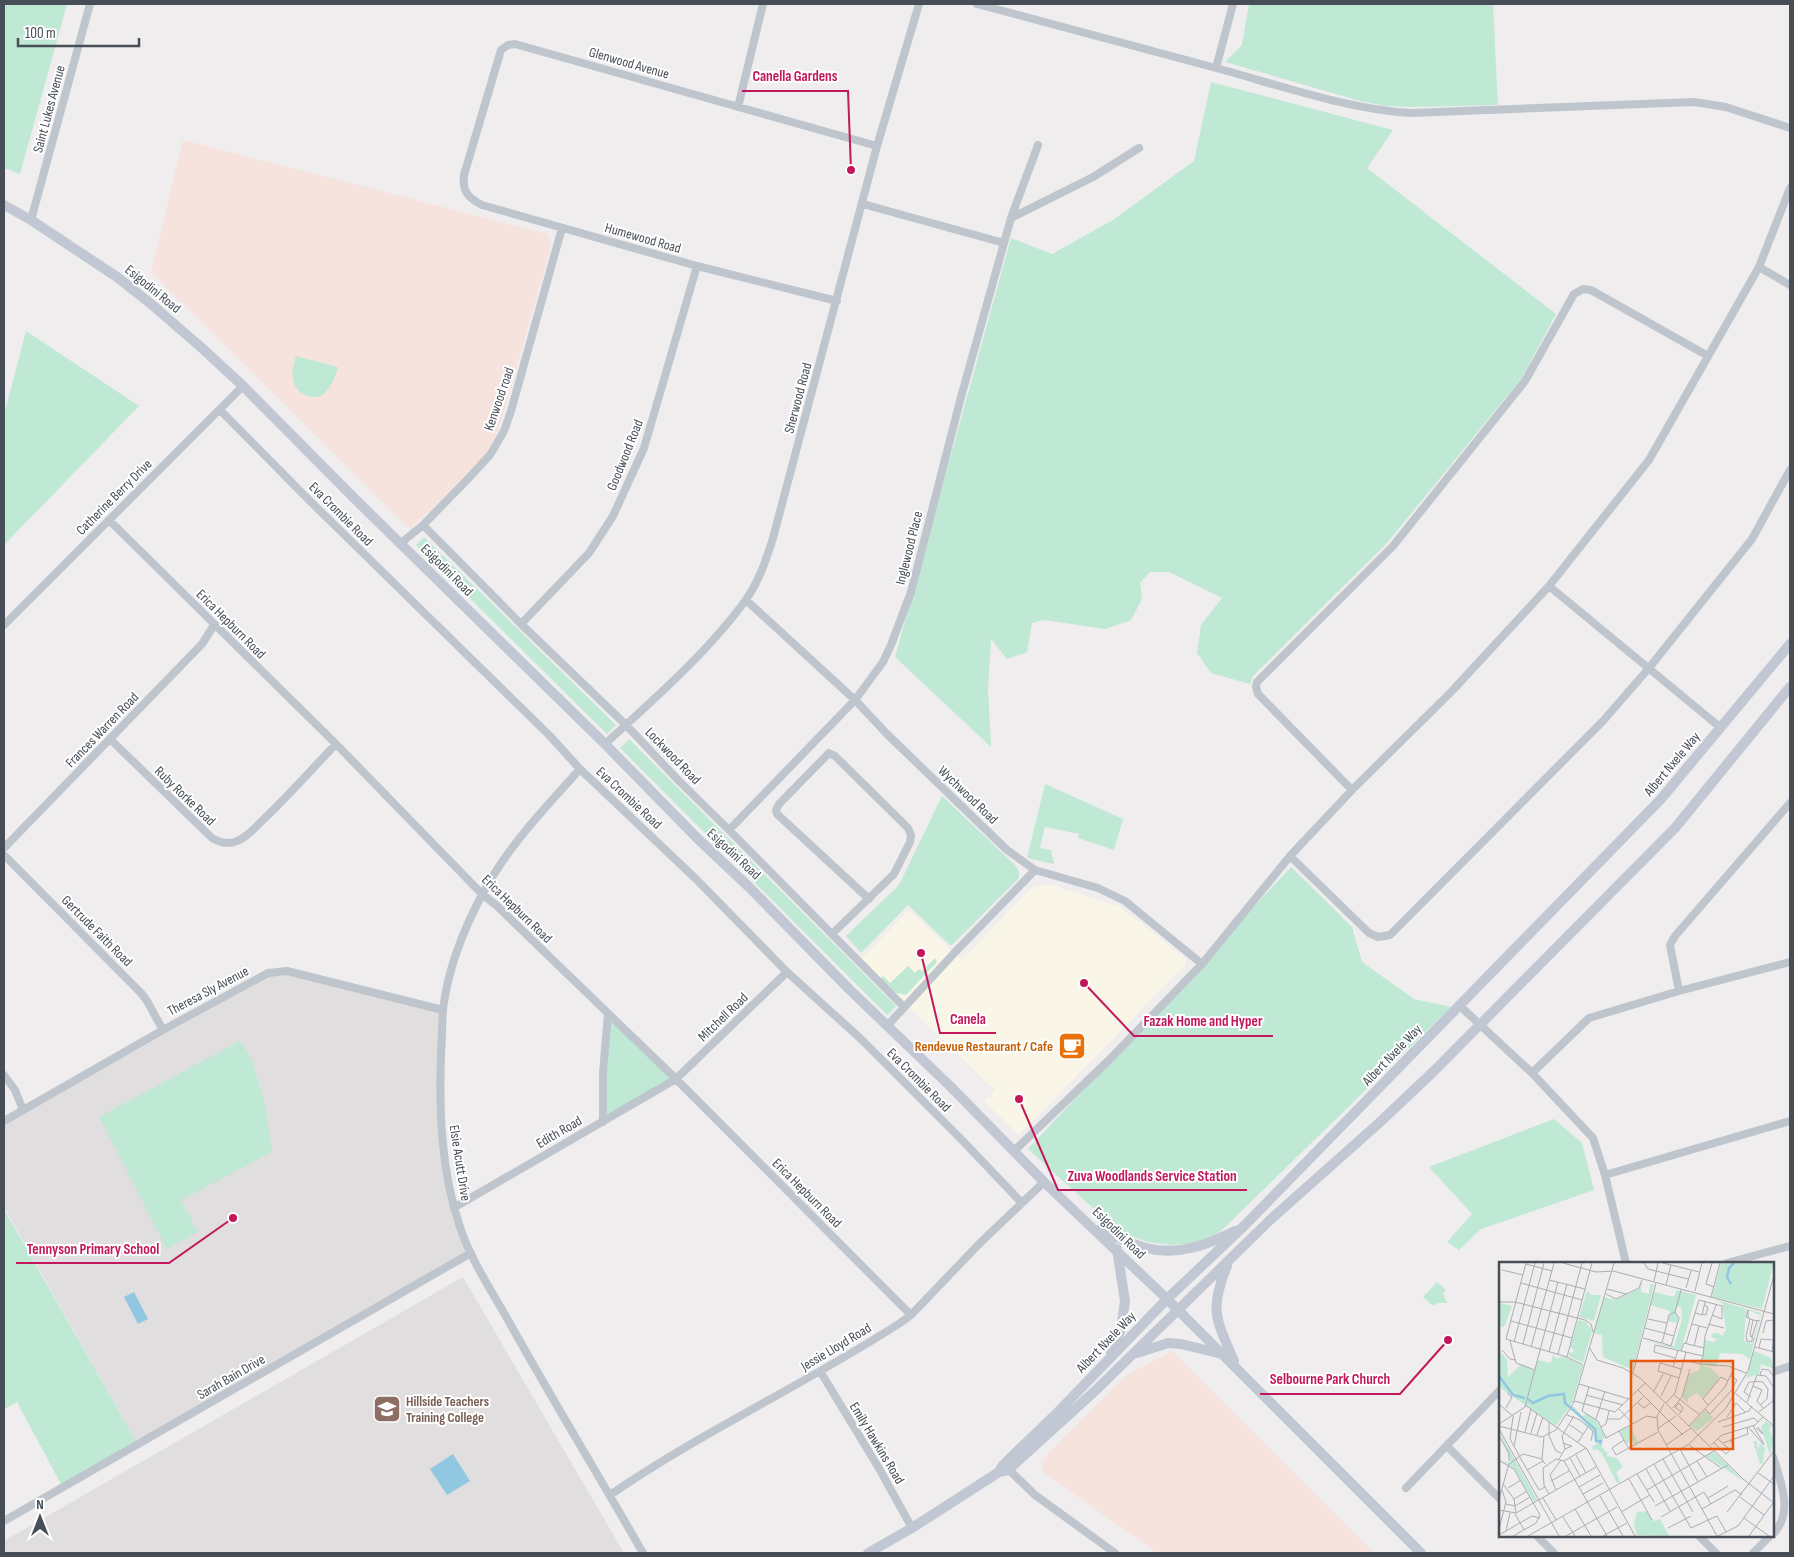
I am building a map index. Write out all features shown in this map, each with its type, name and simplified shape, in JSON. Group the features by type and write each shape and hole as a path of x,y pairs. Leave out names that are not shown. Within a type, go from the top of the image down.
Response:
{"main road":[{"name":"Esigodini Road","path":"4,204 110,273 150,303 203,348 243,386 1044,1182 1168,1299 1422,1553"},
{"name":"Albert Nxele Way","path":"1003,1469 1108,1359 1244,1226 1662,799 1790,644"},
{"name":"Albert Nxele Way","path":"868,1553 912,1528 1003,1469 1096,1390 1270,1220 1379,1123 1675,828 1790,687"},
{"path":"1094,1228 1146,1248 1173,1250 1191,1249 1210,1243 1244,1226"},
{"path":"1108,1359 1121,1329 1125,1301 1117,1249"},
{"path":"1230,1260 1219,1286 1216,1312 1236,1367"},
{"path":"1130,1356 1154,1346 1168,1343 1181,1344 1223,1354"}],"street":[{"name":"Saint Lukes Avenue","path":"31,220 90,4"},
{"path":"738,107 763,4"},
{"name":"Sherwood Road","path":"604,744 693,661 746,600 761,572 773,538 877,146 919,4"},
{"path":"977,4 1361,107 1388,112 1412,113 1694,102 1726,106 1790,128"},
{"path":"1216,68 1234,4"},
{"name":"Glenwood Avenue","path":"464,175 501,50 508,45 515,44 877,146"},
{"name":"Inglewood Place","path":"729,830 855,700 883,662 911,592 960,397 1011,218 1038,145"},
{"path":"1011,218 1093,176 1138,148"},
{"name":"Humewood Road","path":"464,175 464,188 472,199 482,205 697,266 837,301"},
{"path":"1014,1151 1109,1060 1202,964 1290,856 1352,790 1453,690 1549,586 1649,460 1759,267 1790,188"},
{"path":"863,204 1004,243"},
{"name":"Kenwood road","path":"401,543 423,525 490,455 504,431 562,228"},
{"name":"Goodwood Road","path":"521,624 589,553 613,516 644,448 697,266"},
{"path":"1759,267 1790,285"},
{"path":"1352,790 1258,694 1257,682 1393,546 1525,381 1574,294 1583,289 1592,290 1708,356"},
{"name":"Catherine Berry Drive","path":"4,626 243,386"},
{"name":"Eva Crombie Road","path":"220,410 549,735 580,769 696,879 787,972 861,1039 961,1138 1021,1202"},
{"path":"1290,856 1369,933 1378,937 1390,935 1603,721 1649,668 1752,539 1790,470"},
{"name":"Erica Hepburn Road","path":"109,520 336,744 482,894 676,1079 910,1315"},
{"name":"Lockwood Road","path":"423,525 521,624 626,725 679,781 904,1007"},
{"path":"1549,586 1721,728"},
{"name":"Wychwood Road","path":"746,600 855,700 887,734 1007,850 1036,870 1116,895 1126,901 1202,964"},
{"name":"Frances Warren Road","path":"4,848 202,644 214,625"},
{"name":"Ruby Rorke Road","path":"110,739 212,838 219,842 229,843 247,835 286,798 336,744"},
{"path":"832,934 869,899 894,874 910,842 911,834 908,828 829,752 779,804 776,810 777,814 869,899"},
{"name":"Elsie Acutt Drive","path":"580,769 525,830 502,861 482,894 462,939 448,984 443,1010 440,1095 442,1145 448,1184 454,1207 471,1253 643,1553"},
{"path":"1679,991 1670,945 1674,936 1790,803"},
{"name":"Gertrude Faith Road","path":"4,855 141,993 163,1030"},
{"path":"887,1026 1036,870"},
{"path":"1532,1074 1589,1018 1679,991 1790,962"},
{"name":"Theresa Sly Avenue","path":"4,1122 163,1030 268,973 287,971 443,1010"},
{"name":"Mitchell Road","path":"676,1079 787,972"},
{"path":"1460,1006 1532,1074 1593,1138 1605,1175 1626,1262"},
{"path":"603,1122 603,1073 608,1014"},
{"path":"4,1075 15,1090 23,1110"},
{"name":"Edith Road","path":"454,1207 676,1079"},
{"path":"1605,1175 1790,1121"},
{"name":"Jessie Lloyd Road","path":"610,1495 656,1464 895,1326 910,1315 1021,1202 1044,1182"},
{"path":"1730,1262 1790,1246"},
{"name":"Sarah Bain Drive","path":"4,1521 471,1253"},
{"path":"1774,1372 1790,1366"},
{"name":"Emily Hawkins Road","path":"820,1371 880,1470 912,1528"},
{"path":"1406,1488 1499,1391"},
{"path":"1447,1446 1499,1498"},
{"path":"1774,1459 1787,1488 1783,1519 1774,1533"},
{"path":"1003,1469 1035,1495 1115,1553"},
{"path":"1538,1537 1554,1553"},
{"path":"1700,1537 1716,1553"},
{"path":"1753,1553 1770,1537"}],"shaded area":[{"path":"183,140 548,234 551,247 499,429 487,453 464,479 410,529 151,272"},
{"path":"1049,884 1120,907 1186,959 1186,964 1019,1135 984,1101 995,1090 860,960 909,910 962,960 1031,888"},
{"path":"288,974 441,1012 440,1147 469,1252 137,1443 4,1207 4,1124 269,976"},
{"name":"Hillside Teachers Training College","path":"463,1277 624,1553 4,1553 4,1541"},
{"path":"1172,1351 1374,1553 1157,1553 1043,1472 1041,1461 1127,1375"}],"green space":[{"path":"4,4 67,4 20,174 4,168"},
{"path":"1249,4 1493,4 1498,105 1386,106 1360,101 1225,62 1242,45"},
{"path":"1211,82 1393,130 1367,168 1556,314 1521,379 1387,543 1253,676 1250,684 1211,673 1197,653 1201,625 1222,598 1169,572 1150,572 1140,583 1142,599 1131,620 1105,629 1044,620 1032,623 1027,652 1007,659 991,639 988,689 991,747 895,657 1011,238 1052,254 1113,220 1194,161"},
{"path":"26,331 139,406 4,545 4,415"},
{"path":"296,356 338,367 332,384 323,394 311,397 297,389 293,379"},
{"path":"424,537 616,725 607,734 416,545"},
{"path":"629,739 896,1006 887,1015 620,748"},
{"path":"1045,784 1123,819 1114,850 1078,838 1079,834 1045,827 1040,848 1051,850 1054,864 1027,858"},
{"path":"942,796 1016,866 1019,878 951,946 908,905 861,953 846,936 899,885"},
{"path":"1291,867 1352,927 1362,962 1414,999 1451,1007 1220,1232 1197,1243 1171,1245 1147,1242 1118,1231 1028,1149"},
{"path":"935,958 937,962 906,995 896,993 880,978 883,976 890,983 908,966 915,973 919,969 922,971"},
{"path":"611,1021 672,1078 605,1117 606,1071"},
{"path":"240,1041 252,1060 265,1105 272,1152 181,1200 198,1232 167,1249 99,1117"},
{"path":"1554,1119 1582,1143 1594,1190 1481,1229 1459,1250 1447,1242 1472,1214 1429,1167"},
{"path":"4,1209 137,1443 62,1486 17,1402 4,1409"},
{"path":"1437,1282 1446,1290 1443,1293 1447,1303 1438,1303 1433,1306 1423,1297"}],"water":[{"path":"134,1292 148,1319 138,1324 124,1297"},
{"path":"453,1454 470,1481 447,1495 430,1469"}],"place":[{"name":"Canella Gardens","path":"851,170"},
{"name":"Canela","path":"921,953"},
{"name":"Fazak Home and Hyper","path":"1084,983"},
{"name":"Rendevue Restaurant / Cafe","path":"1072,1046"},
{"name":"Zuva Woodlands Service Station","path":"1019,1099"},
{"name":"Tennyson Primary School","path":"233,1218"},
{"name":"Selbourne Park Church","path":"1448,1340"},
{"name":"Hillside Teachers Training College","path":"387,1409"}]}
